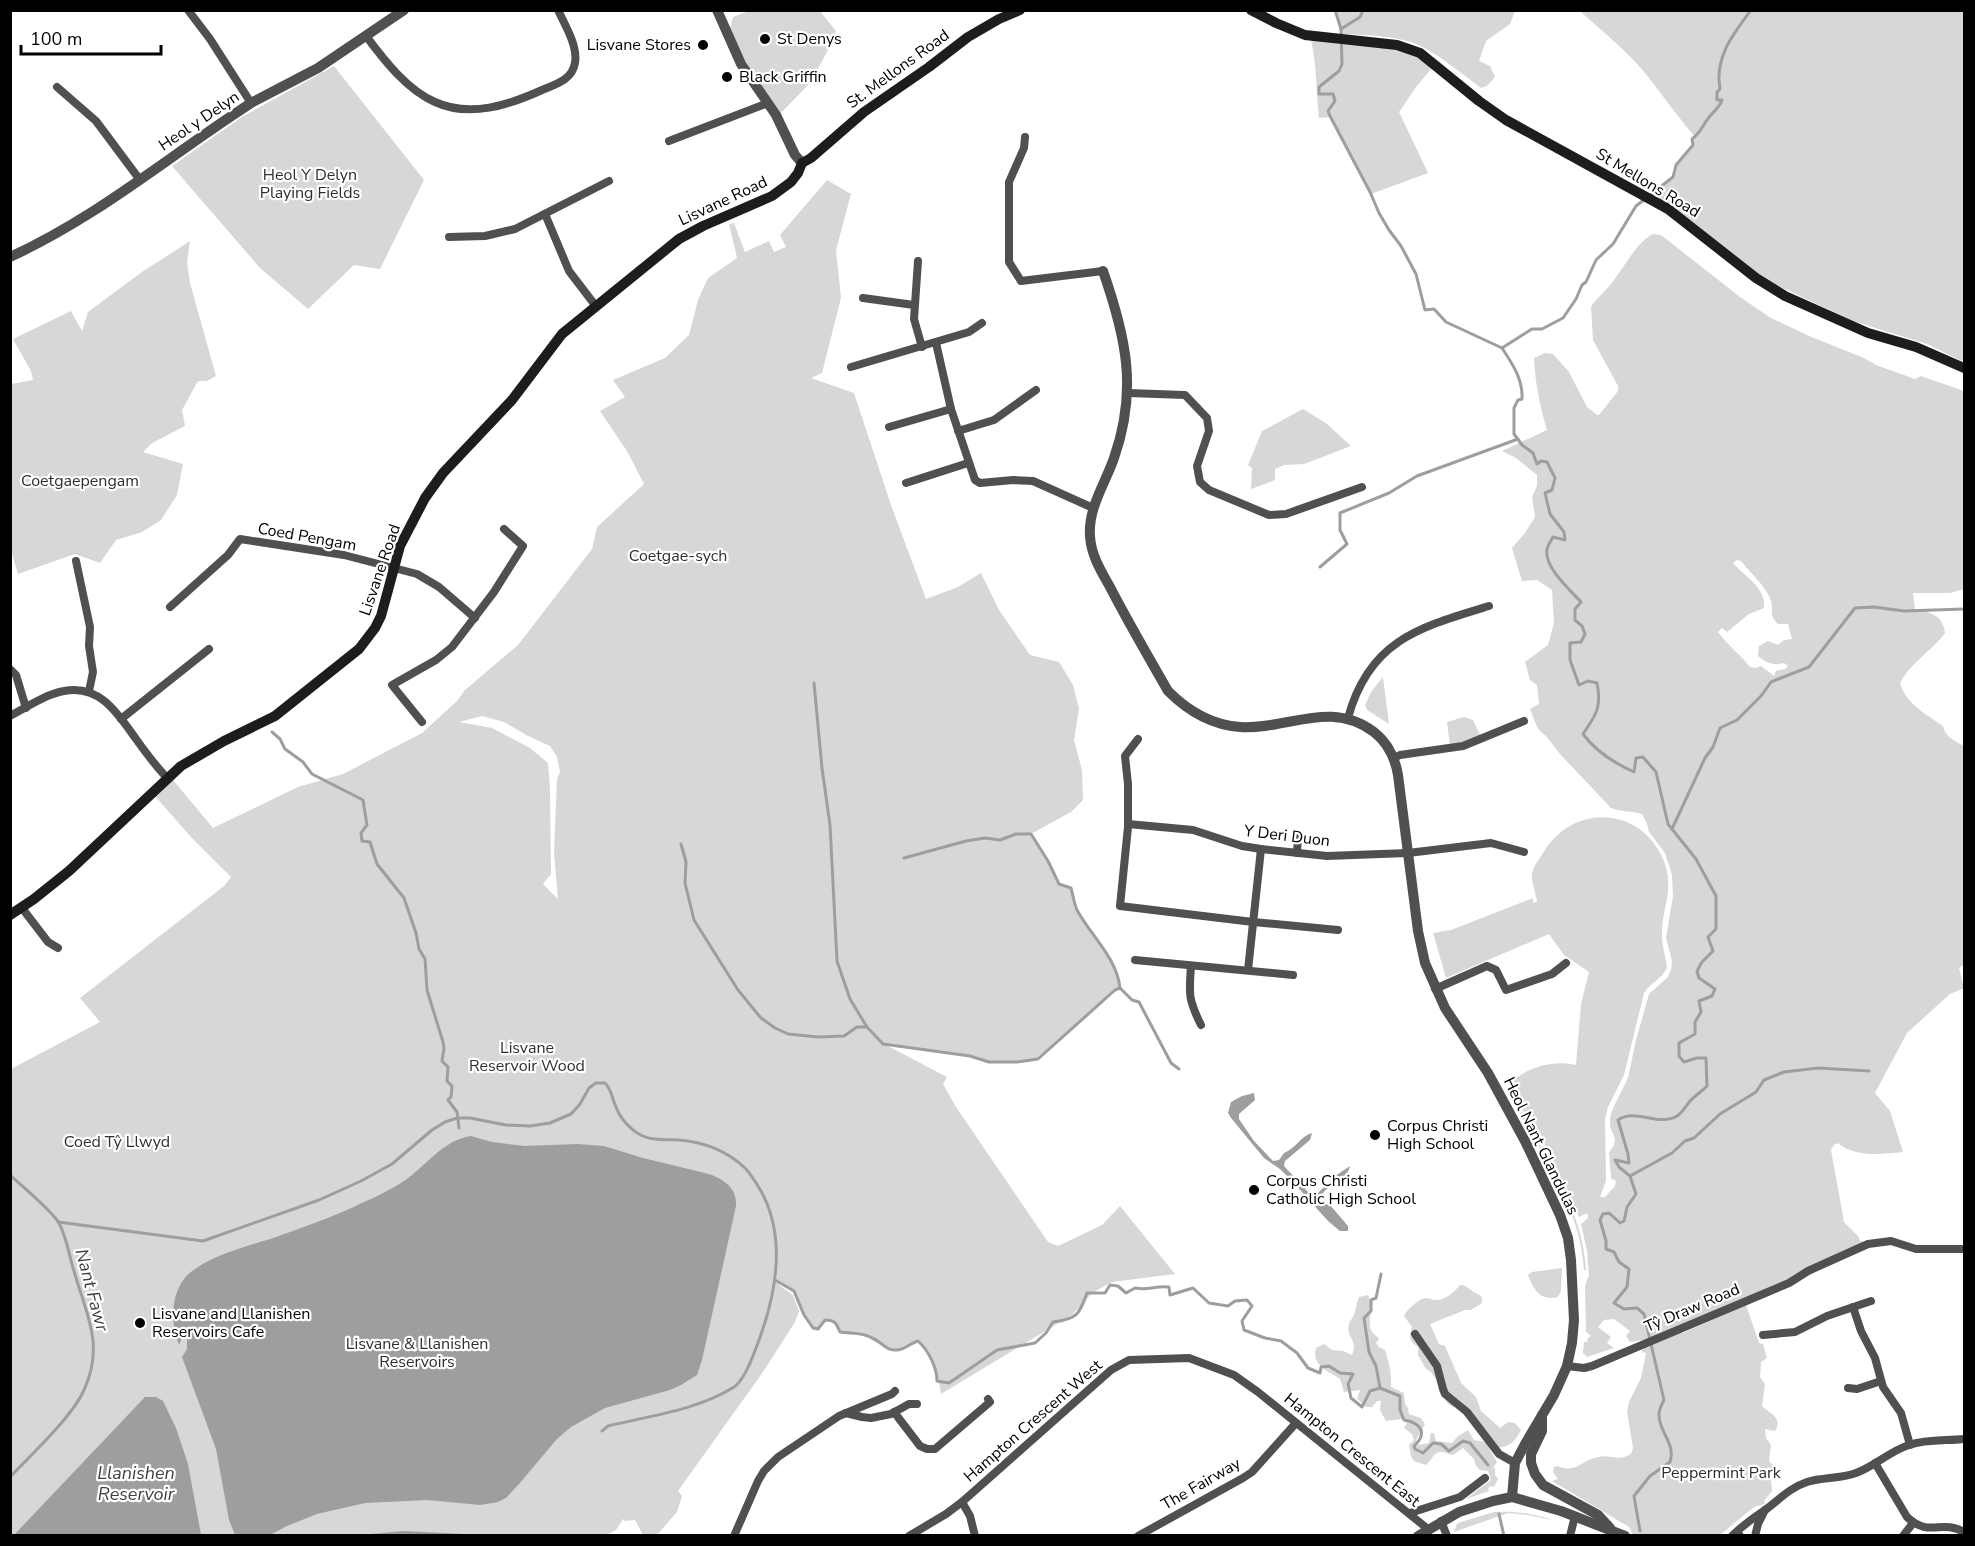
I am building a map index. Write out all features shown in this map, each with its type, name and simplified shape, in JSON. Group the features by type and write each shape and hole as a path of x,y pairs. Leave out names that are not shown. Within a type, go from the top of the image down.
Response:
{"main road":[{"name":"St. Mellons Road","path":"802,163 811,158 864,112 968,37 1020,10"},
{"name":"St Mellons Road","path":"1251,10 1305,35 1396,45 1420,53 1506,120 1668,209 1756,278 1785,296 1868,333 1916,347 1965,368"},
{"name":"Lisvane Road","path":"10,915 69,871 191,759 275,716 359,650 371,635 381,616 400,546 412,520 443,473 512,400 562,334 595,305 685,236 764,200 785,187 796,177 802,163"}],"street":[{"path":"188,10 207,34 251,103"},
{"name":"Heol y Delyn","path":"10,257 70,227 251,103 318,68 404,10"},
{"path":"366,36 394,70 425,97 451,107 491,108 522,99 562,81 572,72 575,51 558,10"},
{"path":"717,10 737,57 781,124 795,155 802,163"},
{"path":"57,87 96,121 140,180"},
{"path":"669,141 768,103"},
{"path":"1025,137 1024,148 1009,182 1009,262 1021,281 1103,271 1118,315 1128,374 1128,393 1123,431 1094,508 1089,529 1094,556 1168,691 1194,713 1210,721 1226,725 1242,727 1329,716 1348,718 1376,734 1394,758 1400,755 1463,746 1524,721"},
{"path":"449,237 472,238 498,234 515,228 609,180"},
{"path":"545,214 569,271 595,305"},
{"path":"918,261 914,319 921,347"},
{"path":"863,298 914,305"},
{"path":"850,367 936,343 969,332 982,323"},
{"path":"936,343 951,409 975,480 980,483 1033,481 1094,508"},
{"path":"958,431 994,420 1036,390"},
{"path":"1128,393 1185,395 1207,418 1209,431 1197,466 1200,482 1209,490 1269,515 1286,514 1362,487"},
{"path":"889,427 951,409"},
{"path":"906,483 968,464"},
{"path":"422,722 392,685 436,660 452,647 494,592 524,546 504,530"},
{"name":"Coed Pengam","path":"170,607 228,555 240,539 344,555 394,568"},
{"path":"76,561 90,627 89,646 93,672 89,692"},
{"path":"394,568 417,574 439,587 475,618"},
{"path":"1348,718 1356,693 1364,679 1389,648 1419,629 1489,606"},
{"path":"121,719 209,649"},
{"path":"10,669 16,675 26,708"},
{"path":"10,716 57,692 75,690 89,692 109,704 168,778"},
{"path":"1138,739 1125,756 1128,824 1120,906 1338,930"},
{"name":"Heol Nant Glandulas","path":"1394,758 1418,931 1425,963 1445,1008 1495,1085 1525,1142 1564,1226 1570,1249 1574,1309 1573,1336 1567,1366"},
{"name":"Y Deri Duon","path":"1128,824 1193,830 1242,846 1297,853 1340,856 1408,853"},
{"path":"1297,853 1298,835"},
{"path":"1408,853 1491,843 1524,852"},
{"path":"1248,970 1261,849"},
{"path":"22,908 48,942 58,948"},
{"path":"1135,960 1293,975"},
{"path":"1435,989 1487,966 1496,970 1506,990 1552,974 1566,963"},
{"path":"1191,966 1189,997 1201,1025"},
{"name":"Tŷ Draw Road","path":"1567,1366 1584,1368 1592,1366 1657,1340 1789,1283 1808,1271 1868,1244 1891,1241 1916,1249 1965,1249"},
{"path":"1763,1335 1795,1332 1827,1316 1871,1301"},
{"path":"1853,1307 1875,1358 1885,1390 1898,1408 1910,1444"},
{"path":"1414,1335 1437,1366 1446,1394 1467,1412 1499,1454 1515,1463"},
{"name":"Hampton Crescent West","path":"909,1536 962,1502 1111,1370 1129,1360 1165,1358 1196,1360 1234,1375 1258,1392"},
{"path":"1512,1497 1515,1463 1558,1388 1567,1366"},
{"path":"1848,1388 1857,1389 1881,1381"},
{"path":"734,1536 758,1481 770,1464 787,1449 844,1413 895,1391"},
{"name":"Hampton Crescent East","path":"1258,1392 1428,1529"},
{"path":"894,1412 920,1446 935,1449 990,1402 988,1399"},
{"path":"844,1413 849,1412 866,1418 894,1412 909,1404 917,1404"},
{"path":"1542,1415 1542,1431 1531,1454 1532,1468 1538,1479 1547,1487 1598,1515 1613,1531"},
{"name":"The Fairway","path":"1138,1536 1252,1472 1296,1423"},
{"path":"1732,1536 1755,1515 1798,1485 1852,1474 1910,1444 1965,1438"},
{"path":"1875,1463 1907,1517 1913,1523 1927,1529 1948,1527 1965,1532"},
{"path":"1410,1513 1460,1497 1485,1478"},
{"path":"1418,1536 1469,1508 1512,1497 1575,1516 1625,1536"},
{"path":"962,1502 967,1508 975,1536"},
{"path":"1755,1536 1766,1509"},
{"path":"1570,1536 1575,1516"},
{"path":"1442,1521 1447,1536"},
{"path":"1903,1536 1913,1523"}],"green space":[{"path":"819,10 836,31 809,84 780,114 740,53 730,28 733,17 749,11"},
{"path":"1335,11 1515,11 1510,24 1486,41 1479,61 1490,66 1495,77 1487,86 1481,88 1438,56 1411,42 1385,37 1341,34"},
{"path":"1580,11 1964,11 1964,362 1927,344 1853,321 1772,283 1652,193 1673,177 1676,165 1693,145 1692,139 1695,137 1638,65"},
{"path":"1311,40 1391,47 1414,54 1432,68 1399,112 1428,173 1371,194 1330,117 1319,118"},
{"name":"Heol Y Delyn Playing Fields","path":"334,66 424,180 380,269 354,265 308,309 260,268 172,166 242,117"},
{"path":"827,180 851,194 836,250 841,298 822,373 811,378 854,393 892,508 926,599 958,587 981,573 999,610 1030,655 1059,662 1073,685 1079,709 1074,740 1082,770 1083,800 1071,812 1031,834 1059,884 1071,888 1077,910 1109,957 1120,988 1038,1059 989,1062 970,1056 886,1045 947,1077 943,1084 956,1107 1048,1242 1058,1246 1102,1225 1120,1206 1175,1274 1112,1282 1092,1293 1072,1315 941,1394 934,1366 919,1341 900,1350 893,1350 869,1336 840,1332 836,1324 831,1321 825,1321 818,1329 813,1328 804,1315 794,1291 779,1282 779,1285 793,1295 799,1311 795,1322 765,1369 678,1491 682,1496 677,1512 657,1535 643,1535 635,1520 625,1521 623,1519 616,1530 605,1536 11,1536 11,1069 100,1022 80,998 224,886 231,877 154,795 173,780 213,828 298,787 343,774 422,733 457,701 465,690 518,645 592,549 597,527 644,484 627,451 600,411 625,397 613,380 665,358 689,335 698,300 708,278 737,258 729,224 734,223 745,252 769,241 774,252 786,247 780,235","holes":["482,716 504,722 550,746 557,757 560,772 557,779 554,853 558,899 543,884 551,874 548,763 530,748 492,728 459,722"]},
{"name":"Peppermint Park","path":"1653,234 1661,235 1740,297 1771,318 1876,365 1915,379 1921,376 1964,391 1964,589 1950,593 1913,593 1915,609 1931,613 1939,618 1945,633 1910,669 1900,683 1912,703 1943,726 1951,738 1964,746 1964,964 1959,968 1964,988 1950,994 1907,1033 1875,1093 1890,1111 1903,1152 1861,1153 1838,1143 1831,1150 1844,1222 1859,1237 1859,1240 1867,1244 1676,1333 1683,1333 1746,1305 1759,1343 1763,1344 1767,1358 1761,1362 1760,1377 1765,1384 1762,1406 1777,1419 1775,1431 1765,1429 1766,1438 1771,1445 1769,1461 1773,1465 1772,1491 1764,1501 1765,1504 1754,1507 1720,1535 1633,1535 1629,1527 1552,1481 1558,1479 1553,1472 1554,1467 1569,1468 1598,1457 1618,1458 1631,1454 1633,1448 1627,1411 1641,1378 1646,1353 1642,1352 1644,1343 1642,1340 1630,1342 1626,1336 1630,1331 1614,1319 1604,1320 1598,1327 1611,1337 1607,1343 1614,1348 1587,1357 1583,1353 1584,1342 1588,1342 1587,1339 1591,1336 1586,1332 1585,1286 1589,1275 1581,1224 1588,1218 1587,1213 1579,1217 1546,1147 1528,1121 1512,1088 1515,1079 1521,1074 1536,1068 1560,1063 1576,1065 1581,1004 1589,972 1564,955 1549,934 1446,978 1433,933 1451,930 1533,898 1533,903 1537,901 1532,877 1534,868 1558,835 1573,824 1590,818 1607,817 1624,821 1640,829 1653,842 1667,870 1668,889 1662,936 1667,968 1644,993 1624,1075 1608,1107 1605,1119 1606,1181 1600,1197 1605,1197 1615,1186 1616,1181 1611,1178 1609,1153 1615,1139 1610,1126 1610,1117 1628,1078 1649,994 1667,978 1671,970 1672,961 1666,938 1673,896 1672,875 1665,853 1649,832 1642,814 1611,808 1537,727 1530,709 1539,704 1537,685 1530,680 1525,662 1548,645 1554,623 1552,590 1537,580 1522,581 1512,548 1535,517 1532,497 1537,486 1537,475 1516,458 1502,451 1547,430 1538,394 1534,358 1545,353 1553,354 1569,372 1587,407 1597,415 1618,391 1618,386 1593,340 1591,307 1647,238","holes":["1737,560 1741,561 1769,596 1775,621 1778,624 1788,624 1792,639 1784,640 1778,645 1768,641 1759,646 1758,656 1770,663 1784,663 1788,666 1776,671 1774,676 1761,666 1750,667 1718,632 1722,628 1727,632 1749,614 1764,608 1762,594 1758,588 1733,563"]},
{"name":"Coetgaepengam","path":"190,241 187,262 190,283 216,376 207,381 198,381 182,410 185,426 152,443 143,452 183,464 177,495 161,520 142,532 116,540 100,563 75,554 18,574 10,547 11,384 33,380 31,371 13,339 71,311 82,331 88,312 139,274"},
{"path":"1303,409 1327,424 1351,446 1304,464 1284,465 1275,469 1275,480 1251,489 1252,468 1248,465 1262,431"},
{"path":"1383,677 1389,724 1367,710 1365,705 1371,692"},
{"path":"1464,717 1473,720 1481,737 1450,746 1447,722"},
{"path":"1511,1091 1568,1199 1583,1245 1586,1270 1584,1270 1581,1245 1566,1199 1520,1114 1509,1092"},
{"path":"1562,1268 1561,1291 1558,1297 1542,1296 1532,1285 1528,1275 1532,1272"},
{"path":"1460,1285 1480,1295 1482,1303 1471,1310 1465,1310 1430,1324 1439,1344 1445,1346 1461,1383 1476,1397 1481,1411 1500,1428 1508,1422 1515,1423 1521,1430 1515,1440 1507,1445 1494,1450 1487,1445 1497,1462 1493,1468 1495,1468 1495,1475 1498,1479 1494,1487 1488,1488 1489,1491 1466,1499 1491,1480 1488,1471 1480,1470 1474,1459 1463,1448 1453,1455 1438,1452 1426,1465 1414,1461 1409,1445 1414,1440 1412,1434 1404,1428 1407,1423 1401,1419 1386,1421 1380,1410 1381,1401 1377,1401 1372,1407 1366,1407 1357,1399 1360,1390 1344,1392 1340,1379 1318,1364 1315,1354 1316,1348 1324,1344 1332,1350 1352,1355 1354,1346 1348,1328 1349,1323 1354,1316 1359,1297 1368,1295 1371,1305 1370,1328 1379,1339 1376,1343 1385,1350 1390,1368 1391,1387 1404,1393 1409,1414 1421,1418 1425,1424 1416,1440 1418,1445 1429,1443 1431,1433 1434,1433 1436,1441 1452,1443 1468,1430 1474,1440 1485,1442 1486,1438 1463,1407 1453,1407 1447,1403 1440,1385 1426,1369 1418,1355 1418,1347 1410,1338 1412,1327 1404,1316 1420,1300 1443,1299"},
{"path":"1494,1512 1523,1513 1552,1520 1508,1513 1454,1532 1457,1524 1461,1522"}],"water":[{"path":"1254,1093 1255,1100 1239,1114 1239,1119 1254,1141 1273,1161 1279,1160 1284,1153 1312,1133 1310,1140 1285,1161 1284,1166 1309,1193 1318,1193 1335,1176 1350,1166 1344,1176 1324,1192 1319,1203 1330,1205 1348,1226 1348,1231 1340,1231 1328,1221 1280,1169 1264,1158 1231,1118 1228,1113 1231,1102"},
{"name":"Lisvane & Llanishen Reservoirs","path":"471,1136 492,1142 524,1146 578,1144 604,1146 709,1174 729,1186 734,1194 736,1206 697,1375 670,1390 605,1408 571,1427 557,1439 506,1498 498,1502 480,1505 427,1500 365,1503 317,1514 270,1535 235,1535 229,1520 216,1449 182,1357 187,1349 187,1338 182,1338 179,1345 174,1329 174,1303 179,1286 192,1272 212,1259 318,1222 383,1193 412,1175 443,1148 461,1138"},
{"name":"Llanishen Reservoir","path":"145,1397 156,1397 163,1401 176,1428 188,1464 201,1535 14,1535"},
{"path":"404,1531 484,1535 360,1535"}],"waterway":[{"path":"1335,10 1341,29"},
{"path":"1363,10 1360,17 1341,29 1342,64 1339,71 1319,87 1319,94 1333,94 1335,101 1328,111 1330,116 1379,213 1416,274 1425,310 1434,309 1446,322 1502,348"},
{"path":"1650,195 1673,177 1676,165 1693,145 1692,139 1721,103 1722,100 1717,100 1717,92 1720,89 1722,57 1732,37 1751,10"},
{"path":"1640,1531 1634,1496 1650,1476 1670,1462 1671,1449 1659,1420 1664,1400 1644,1314 1637,1308 1624,1309 1614,1303 1627,1287 1629,1269 1619,1262 1614,1252 1606,1249 1600,1220 1603,1214 1609,1213 1620,1223 1624,1221 1627,1207 1636,1194 1630,1176 1619,1167 1615,1160 1629,1163 1618,1120 1632,1116 1670,1119 1679,1115 1690,1101 1707,1086 1706,1058 1684,1062 1679,1056 1679,1043 1695,1034 1695,1022 1701,1012 1699,1001 1712,996 1715,989 1699,978 1697,971 1713,951 1708,937 1716,929 1716,896 1696,859 1668,824 1656,772 1643,757 1636,758 1634,772 1619,765 1600,752 1583,734 1597,710 1599,698 1597,683 1588,681 1579,685 1570,660 1570,643 1581,642 1585,634 1582,626 1575,620 1575,609 1581,602 1559,578 1547,557 1547,550 1553,537 1565,540 1564,532 1550,514 1545,493 1552,490 1555,478 1547,462 1541,461 1537,464 1533,453 1522,445 1514,434 1514,408 1518,400 1522,399 1522,392 1516,372 1502,348 1532,329 1542,329 1563,318 1586,282 1596,260 1613,244 1636,206 1645,199"},
{"path":"1320,567 1347,544 1340,530 1340,513 1389,493 1417,476 1518,439"},
{"path":"1672,829 1705,758 1713,747 1720,728 1737,720 1761,696 1771,682 1809,667 1855,608 1874,607 1904,611 1964,609"},
{"path":"814,683 830,825 837,961 850,999 867,1027 883,1044 970,1056 989,1062 1038,1059 1120,988 1132,1000 1139,1002 1171,1063 1179,1069"},
{"path":"272,732 280,739 285,749 303,762 312,774 363,800 367,825 361,833 362,841 370,842 377,864 404,898 419,949 425,959 427,990 443,1042 442,1061 448,1067 447,1081 452,1086 451,1097 448,1100 457,1112 459,1128"},
{"path":"904,858 966,841 985,838 1000,840 1016,834 1031,834 1059,884 1071,888 1077,910 1109,957 1120,988"},
{"path":"681,844 686,862 685,883 694,920 738,990 761,1018 788,1034 818,1037 844,1036 857,1027 867,1027"},
{"path":"1630,1176 1672,1153 1685,1141 1694,1138 1720,1114 1756,1092 1764,1080 1784,1072 1818,1068 1869,1071"},
{"path":"58,1222 203,1241 319,1200 361,1181 392,1164 432,1130 445,1122 457,1118 470,1118 506,1125 530,1126 550,1123 571,1114 589,1088 596,1083 605,1083 621,1116 637,1133 654,1139 688,1141 706,1145 723,1152 747,1170 768,1205 774,1225 776,1267 774,1288 763,1328 750,1364 734,1387 689,1407 608,1426 602,1431"},
{"name":"Nant Fawr","path":"10,1175 43,1205 62,1229 88,1316 93,1344 90,1374 78,1401 51,1435 10,1477"},
{"path":"1380,1388 1376,1366 1369,1352 1364,1318 1371,1311 1371,1300 1376,1298 1381,1274"},
{"path":"775,1280 794,1291 804,1315 813,1328 818,1329 825,1320 833,1321 840,1332 868,1336 893,1350 900,1350 918,1341 931,1359 937,1381 949,1383 997,1350 1035,1343 1046,1333 1053,1322 1076,1315 1087,1293 1105,1293 1110,1285 1118,1286 1126,1293 1135,1288 1169,1287 1170,1295 1193,1288 1209,1303 1228,1306 1235,1301 1247,1300 1252,1306 1242,1321 1244,1330 1281,1341 1297,1353 1308,1368 1320,1373 1321,1367 1329,1366 1340,1373 1353,1374 1348,1384 1351,1398 1362,1407 1370,1391 1380,1388 1400,1396 1400,1410 1404,1420 1410,1421 1421,1429 1421,1437 1414,1446 1415,1449 1423,1453 1433,1443 1441,1444 1449,1451 1463,1441 1470,1443 1488,1465"},
{"path":"1499,1514 1504,1536"}],"place":[{"name":"St Denys","path":"765,39"},
{"name":"Lisvane Stores","path":"703,45"},
{"name":"Black Griffin","path":"727,77"},
{"name":"Corpus Christi High School","path":"1375,1135"},
{"name":"Corpus Christi Catholic High School","path":"1254,1190"},
{"name":"Lisvane and Llanishen Reservoirs Cafe","path":"140,1323"}],"park label":[{"name":"Coetgae-sych","path":"678,556"},
{"name":"Lisvane Reservoir Wood","path":"527,1057"},
{"name":"Coed Tŷ Llwyd","path":"117,1142"}]}
